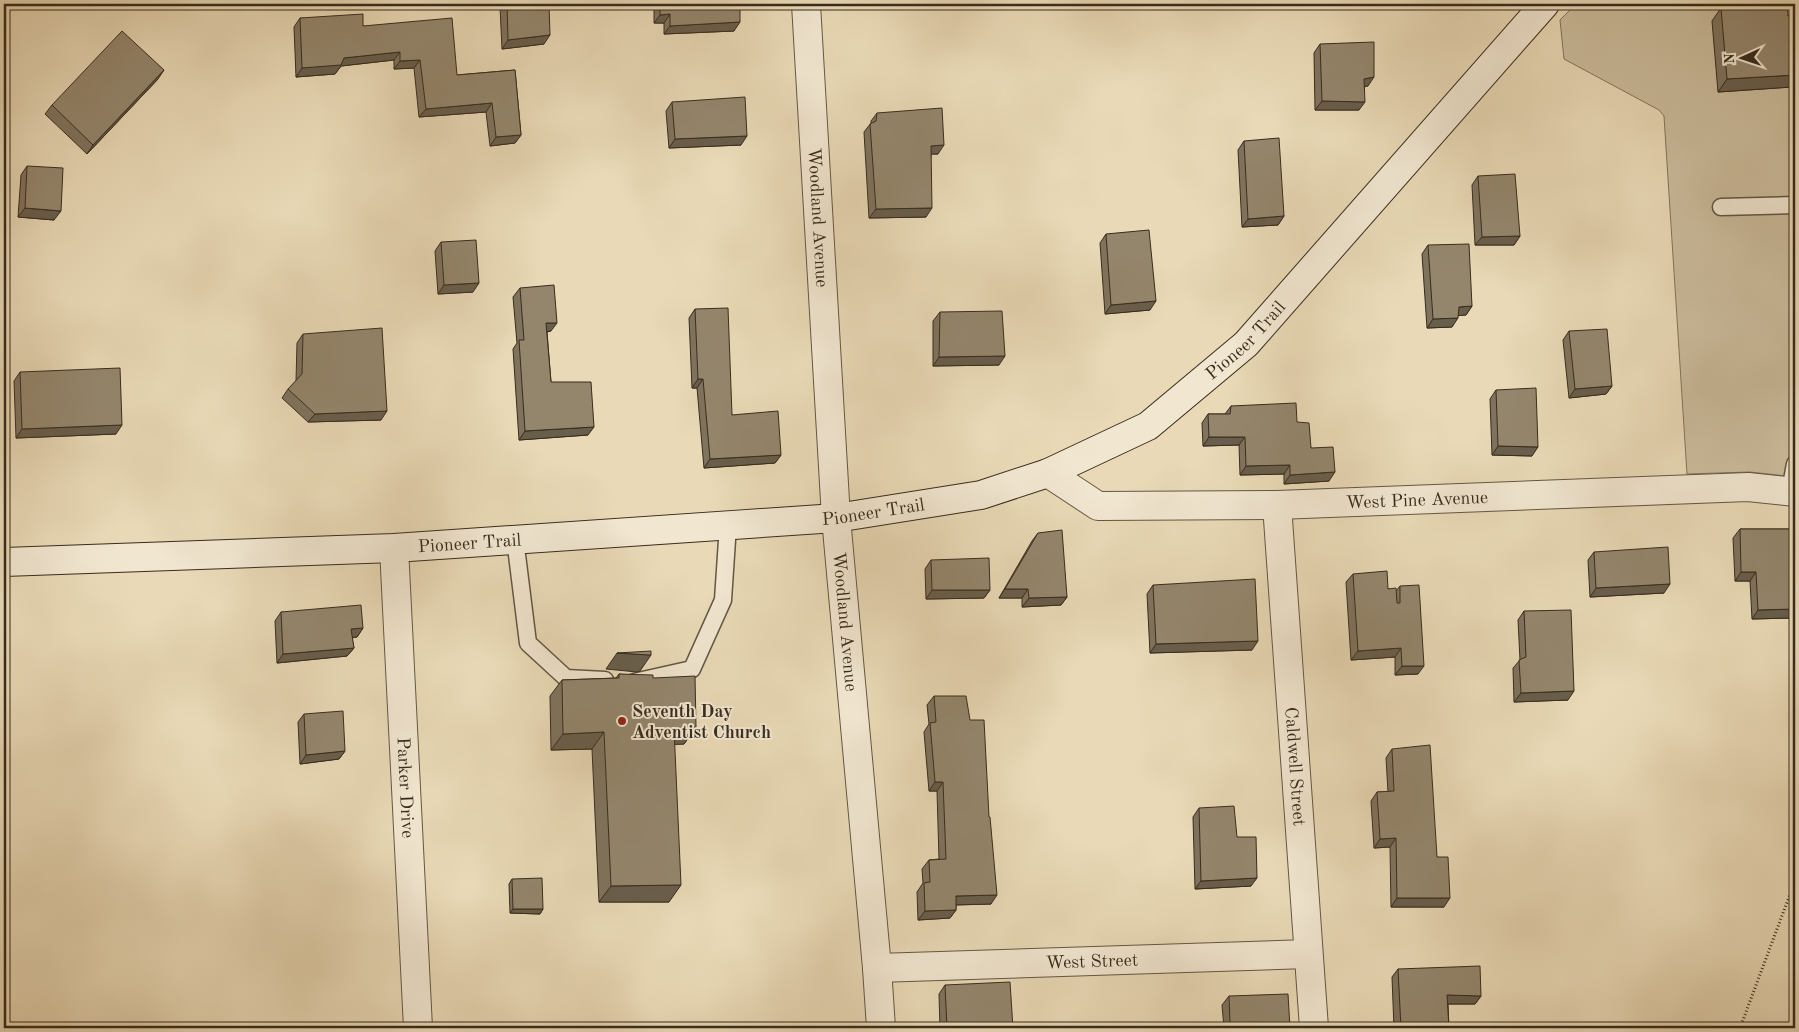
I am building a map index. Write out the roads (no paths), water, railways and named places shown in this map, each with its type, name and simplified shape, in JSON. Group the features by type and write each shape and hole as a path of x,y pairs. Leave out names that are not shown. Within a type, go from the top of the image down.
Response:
{"street":[{"name":"Woodland Avenue","path":"806,4 836,518 881,1028"},
{"name":"Pioneer Trail","path":"4,562 394,548 836,518 981,495 1048,473 1148,426 1246,344 1545,4"},
{"name":"West Pine Avenue","path":"1048,473 1098,506 1277,505 1748,487 1793,491"},
{"name":"Caldwell Street","path":"1277,505 1314,1028"},
{"name":"Parker Drive","path":"394,548 418,1028"},
{"name":"West Street","path":"877,968 1308,954"}],"lane":[{"path":"1721,208 1795,205"},
{"path":"1793,491 1795,464"},
{"path":"514,539 528,643 566,678 638,682 692,669 724,600 728,525"}],"place":[{"name":"Seventh Day Adventist Church","path":"622,721"}]}
